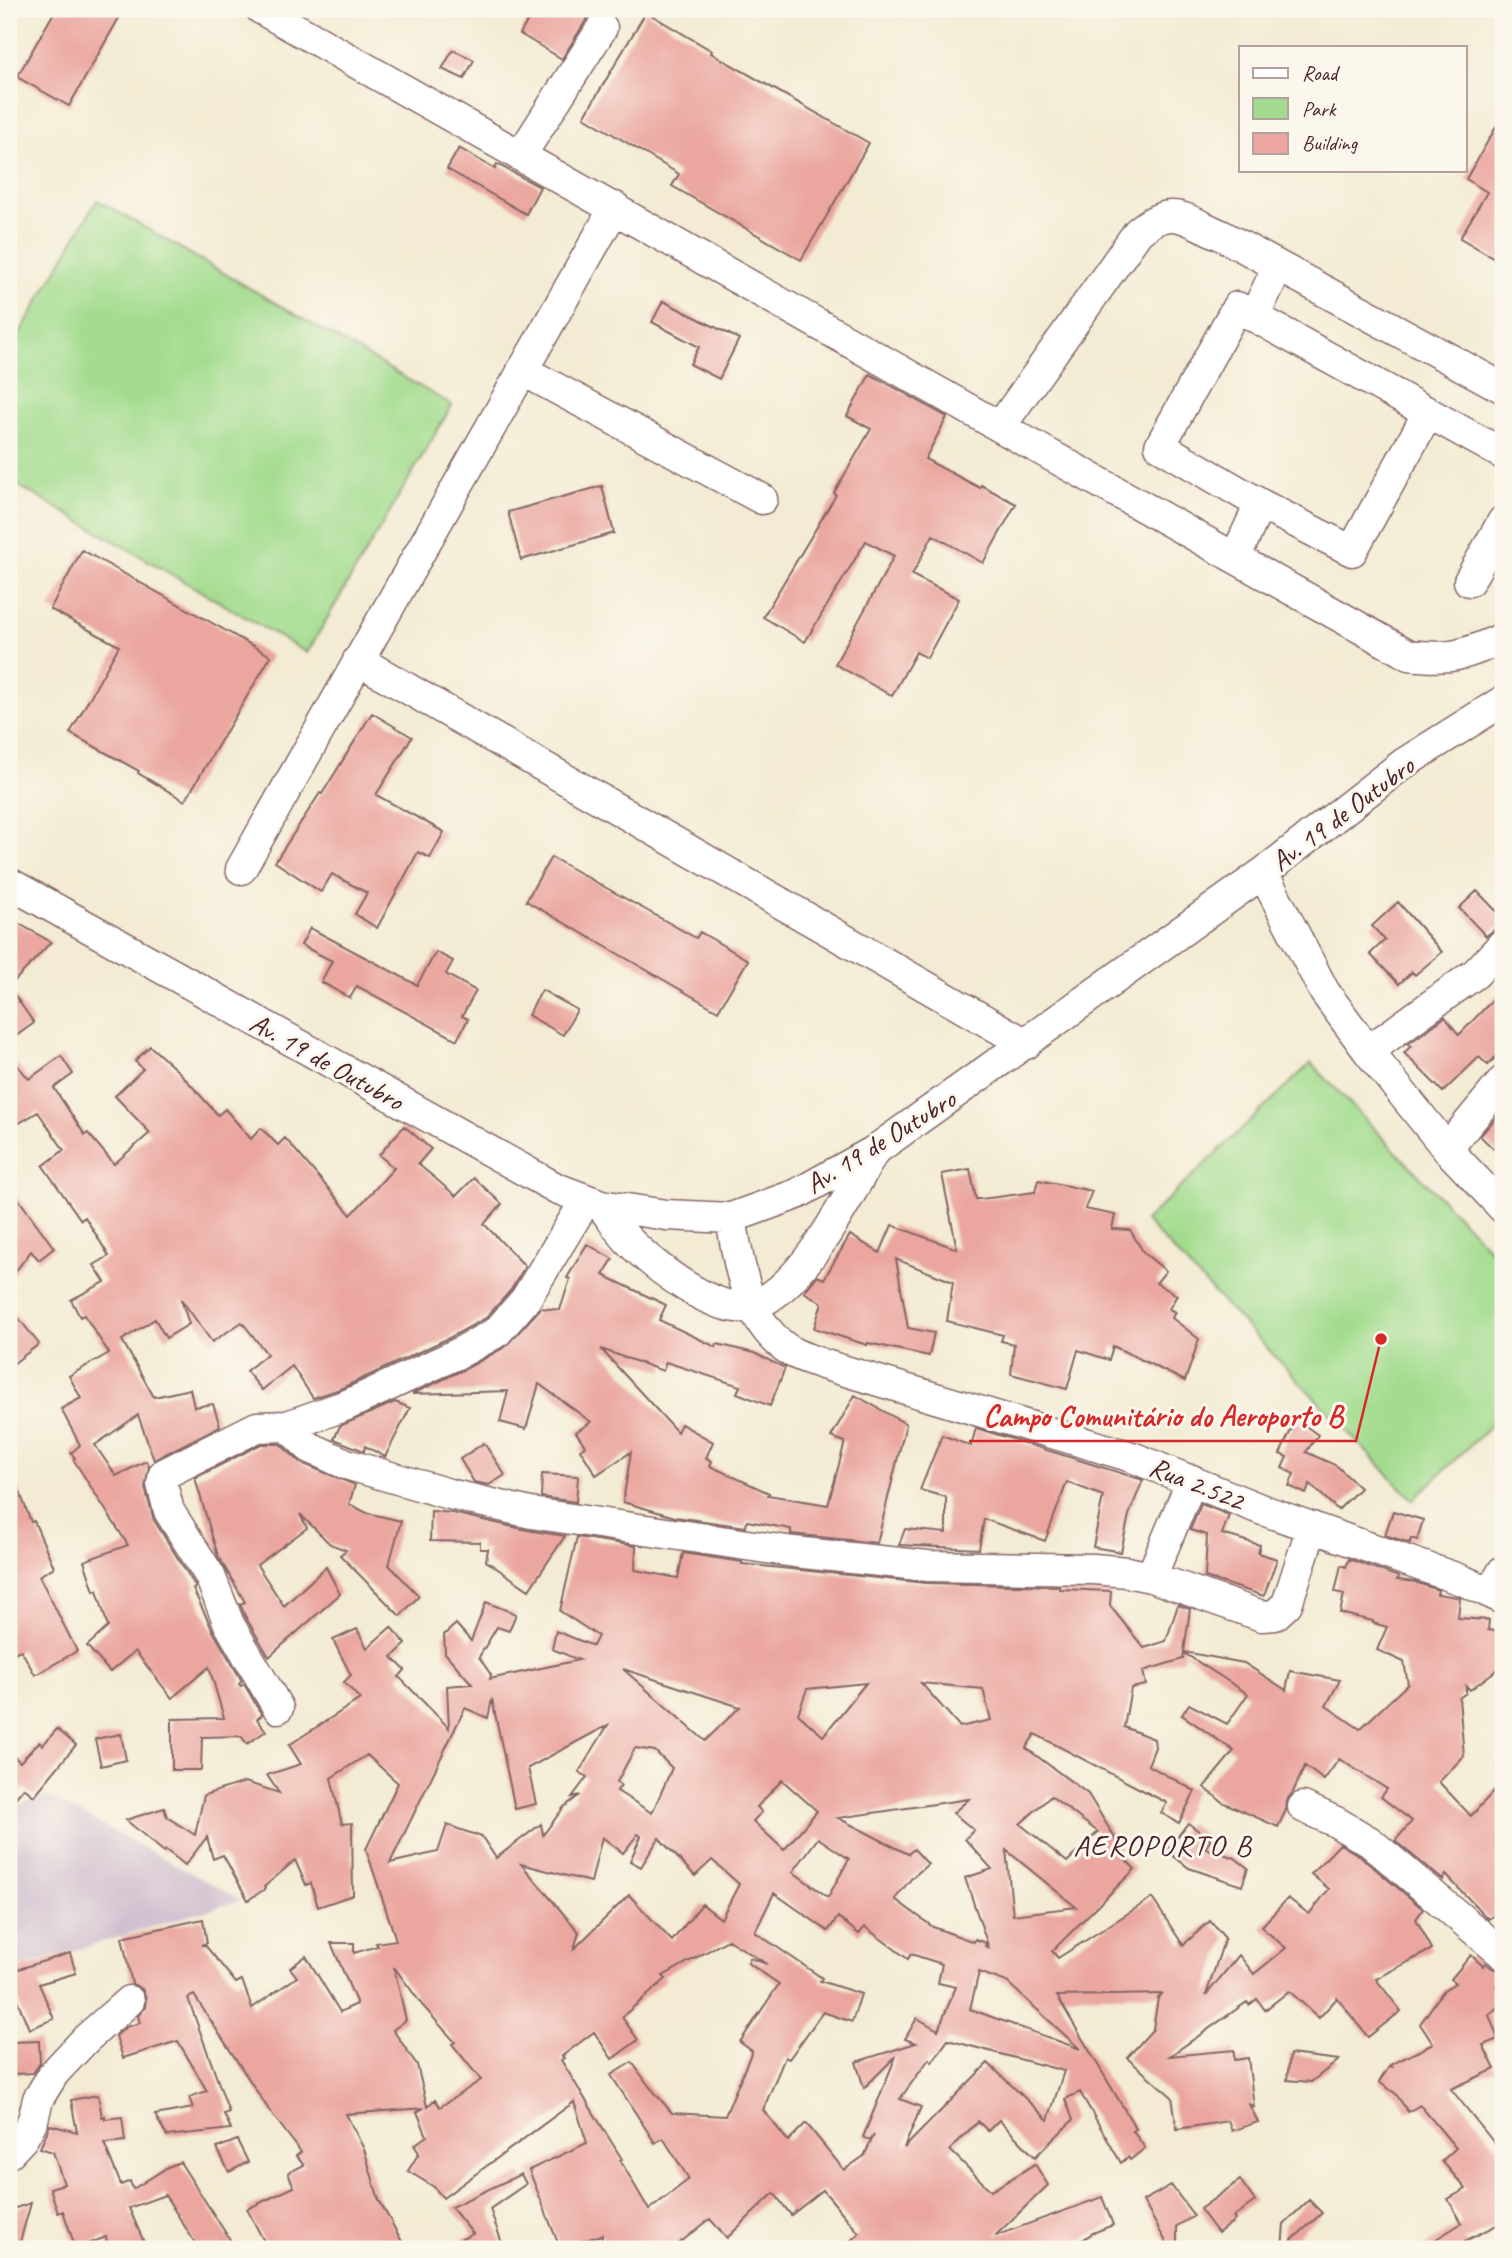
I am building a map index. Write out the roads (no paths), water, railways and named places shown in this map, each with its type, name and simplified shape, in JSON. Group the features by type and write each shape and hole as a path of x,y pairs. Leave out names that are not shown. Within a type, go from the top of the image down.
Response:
{"street":[{"path":"261,9 1409,655 1437,658 1465,655 1503,638"},
{"path":"521,155 602,29"},
{"path":"241,869 615,207"},
{"path":"1000,427 1131,242 1154,218 1172,214 1220,234 1503,388"},
{"path":"1254,317 1278,265"},
{"path":"1428,413 1352,551 1260,505 1160,446 1237,307 1503,454"},
{"path":"522,370 762,499"},
{"path":"1235,558 1260,505"},
{"path":"1469,581 1503,521"},
{"path":"358,660 1026,1044"},
{"name":"Av. 19 de Outubro","path":"9,883 556,1188 594,1203 666,1214 731,1217 797,1194 874,1151 1263,873 1403,764 1503,701"},
{"path":"1263,873 1324,991 1368,1051 1447,1149 1503,1209"},
{"path":"1368,1051 1476,973 1503,944"},
{"path":"1447,1149 1503,1081"},
{"path":"278,1708 229,1624 210,1576 169,1511 162,1479 167,1471 257,1427 287,1426 347,1405 459,1353 496,1332 525,1300 594,1203 626,1238 669,1276 720,1305 753,1306 789,1282 835,1219 874,1151"},
{"name":"Rua 2.522","path":"731,1217 742,1279 753,1306 772,1337 792,1352 822,1364 1132,1457 1312,1527 1430,1568 1499,1588"},
{"path":"287,1426 309,1447 346,1464 438,1492 531,1513 794,1552 928,1566 1094,1569 1151,1577 1262,1616 1275,1615 1287,1604 1312,1527"},
{"path":"1151,1577 1192,1480"},
{"path":"1303,1807 1370,1842 1503,1954"},
{"path":"9,2153 23,2138 33,2120 38,2099 54,2073 86,2039 129,2001"}],"place":[{"name":"Campo Comunitário do Aeroporto B","path":"1381,1339"}],"district":[{"name":"AEROPORTO B","path":"1163,1845"}]}
